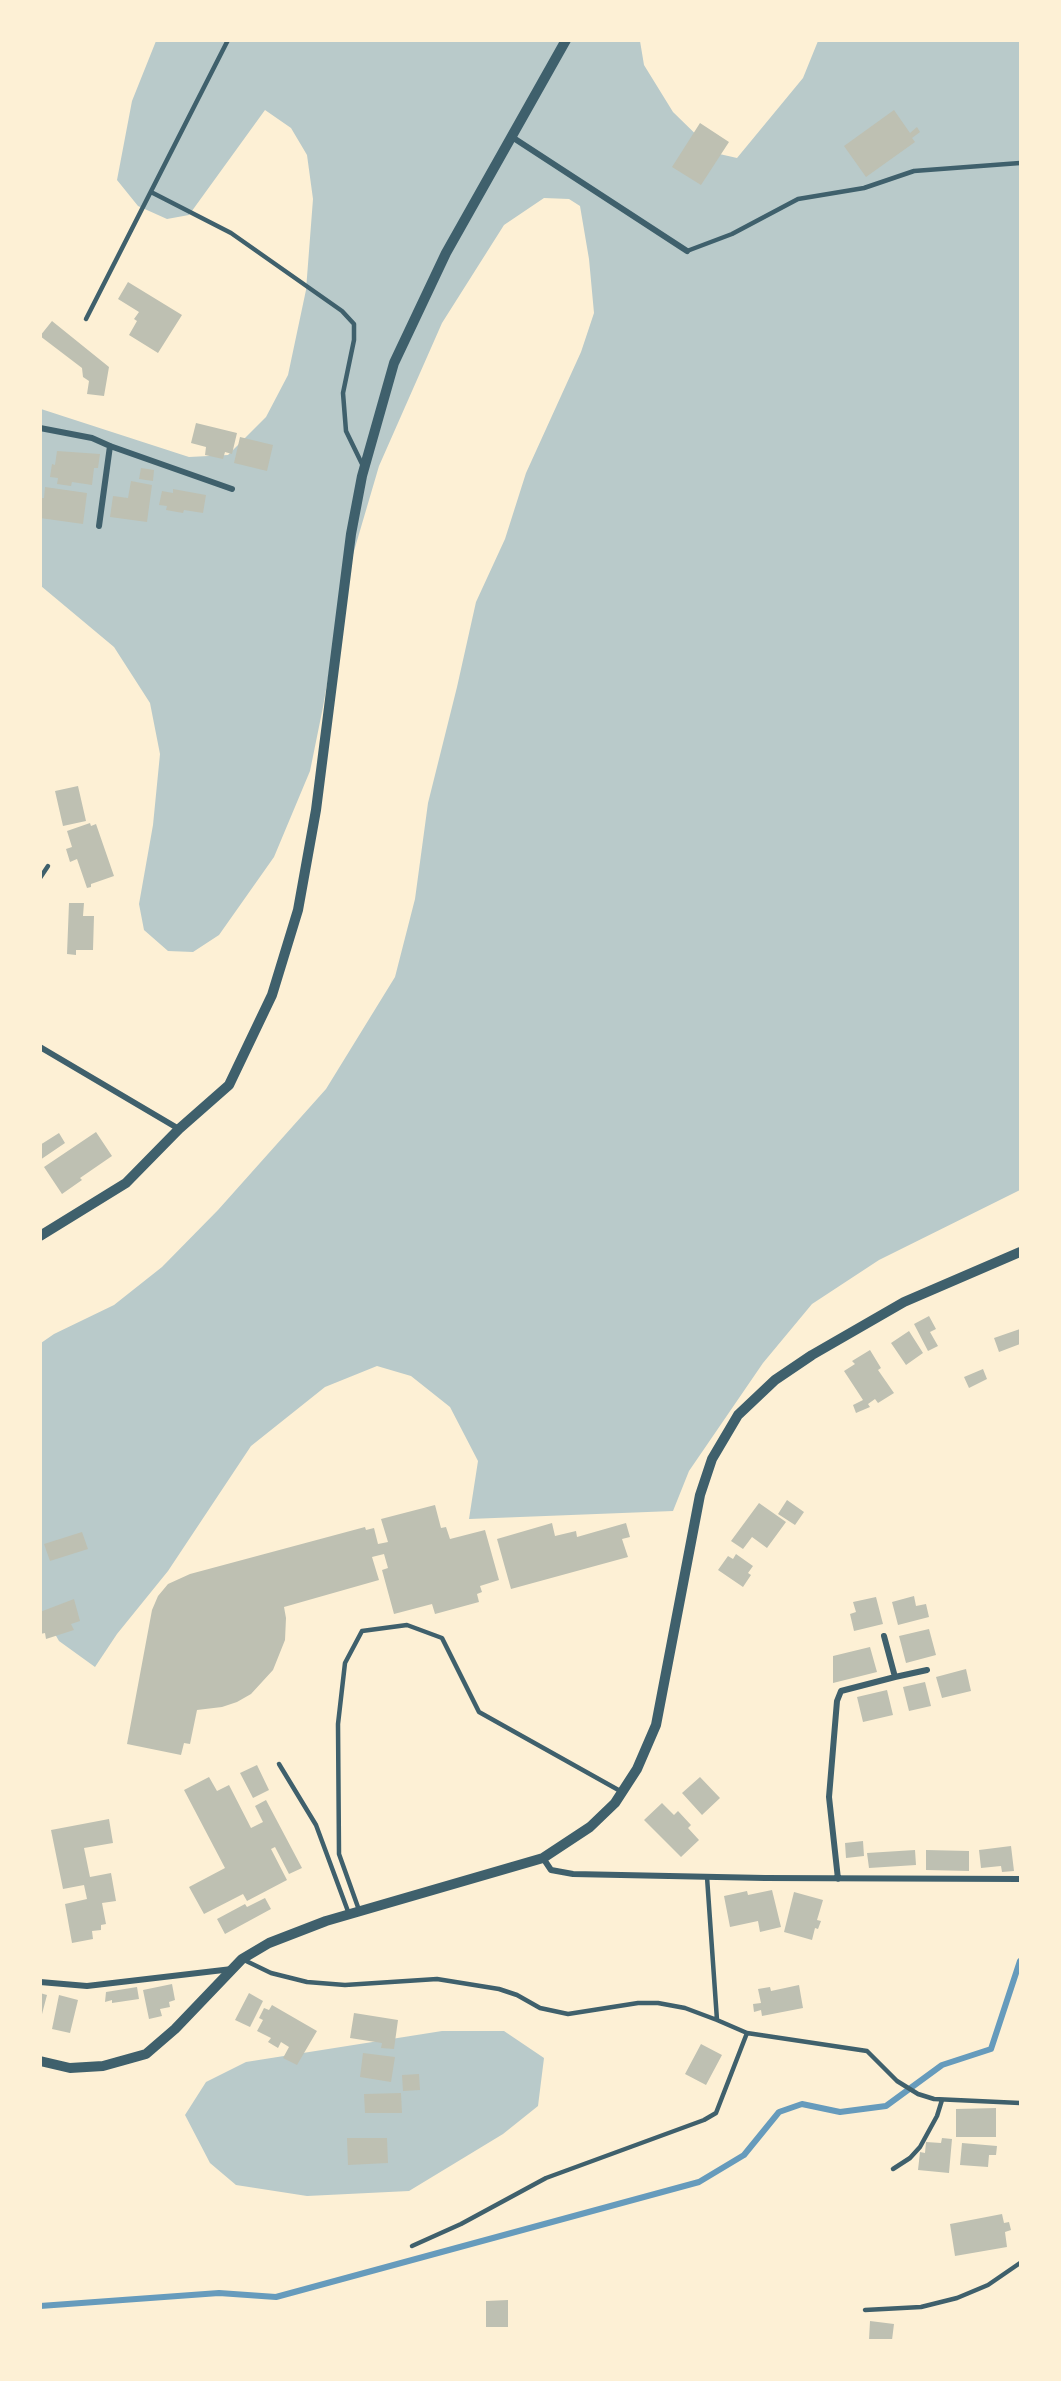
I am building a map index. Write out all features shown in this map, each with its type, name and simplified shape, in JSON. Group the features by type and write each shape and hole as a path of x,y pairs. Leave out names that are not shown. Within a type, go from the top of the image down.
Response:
{"street":[{"path":"40,1236 126,1183 179,1129 229,1084 272,995 298,910 316,810 351,534 364,468 394,363 446,254 566,40"},
{"path":"512,137 687,251"},
{"path":"40,428 92,438 232,489"},
{"path":"99,526 110,446"},
{"path":"40,1047 179,1129"},
{"path":"40,2061 70,2068 103,2066 146,2054 175,2029 242,1959 269,1943 354,1912 543,1858 590,1827 615,1803 637,1769 656,1725 700,1495 712,1459 738,1415 775,1380 812,1355 904,1302 1020,1252"},
{"path":"884,1636 895,1677"},
{"path":"838,1879 829,1797 837,1701 842,1691 927,1670"},
{"path":"543,1858 551,1870 573,1874 838,1879 1020,1879"},
{"path":"40,1982 87,1986 232,1969"}],"lane":[{"path":"86,319 228,40"},
{"path":"687,251 732,234 798,199 864,188 914,171 1020,163"},
{"path":"151,192 231,233 342,310 354,324 354,340 343,393 346,431 364,468"},
{"path":"40,878 48,866"},
{"path":"354,1912 339,1854 338,1724 345,1663 363,1631 407,1625 442,1638 479,1712 621,1792"},
{"path":"279,1764 316,1825 354,1912"},
{"path":"706,1877 717,2020"},
{"path":"242,1959 271,1973 307,1982 345,1985 437,1979 499,1989 517,1995 540,2008 568,2014 638,2003 658,2003 685,2008 747,2033 867,2051 897,2081 918,2094 942,2100 1020,2103"},
{"path":"412,2246 461,2224 546,2178 704,2120 716,2113 747,2033"},
{"path":"893,2169 910,2158 920,2147 937,2116 942,2100"},
{"path":"864,2310 921,2307 957,2298 988,2285 1020,2264"}],"shaded area":[{"path":"156,41 640,41 644,65 673,112 715,153 737,158 803,78 818,41 1020,41 1020,1190 879,1260 812,1304 763,1363 689,1471 673,1511 469,1519 478,1461 450,1407 411,1376 377,1366 325,1387 251,1446 168,1571 117,1634 95,1667 59,1641 41,1610 41,1343 54,1334 114,1305 162,1267 218,1210 326,1089 395,977 415,899 428,803 476,602 505,539 526,473 581,352 594,313 589,259 580,206 569,199 544,198 504,225 442,323 379,466 344,585 310,771 274,857 219,935 193,952 168,951 144,930 139,904 153,825 160,754 150,703 114,647 41,586 41,409 189,457 228,455 266,417 288,375 306,290 313,199 307,155 291,128 265,110 189,215 167,219 138,206 117,180 132,101"},
{"path":"442,2031 504,2031 544,2058 538,2106 503,2134 409,2191 307,2196 236,2185 210,2163 185,2115 206,2082 246,2062"}],"building":[{"path":"894,110 910,133 917,127 920,132 912,138 915,142 866,177 844,146"},
{"path":"700,123 729,142 701,185 672,167"},
{"path":"128,282 182,315 158,353 129,335 139,312 118,299"},
{"path":"52,321 109,367 104,396 87,394 89,381 83,377 82,368 40,336"},
{"path":"196,423 237,433 232,454 225,452 223,459 205,455 206,447 191,443"},
{"path":"240,437 273,445 267,471 234,463"},
{"path":"57,451 100,454 98,468 94,468 92,485 72,482 71,486 57,484 58,478 50,477"},
{"path":"141,468 154,470 153,481 139,479"},
{"path":"131,481 152,485 147,522 110,517 113,496 128,498"},
{"path":"45,487 87,493 83,524 40,518 41,498 44,498"},
{"path":"173,489 206,495 203,513 166,510 167,506 159,505 162,491 173,493"},
{"path":"78,786 86,821 63,826 55,791"},
{"path":"90,823 91,826 96,824 114,876 91,884 91,887 87,888 77,859 70,862 66,849 72,847 67,831"},
{"path":"69,903 84,903 83,916 94,916 93,950 76,950 76,955 67,954"},
{"path":"96,1132 112,1156 80,1178 82,1180 62,1194 44,1167"},
{"path":"59,1133 65,1143 40,1160 40,1145"},
{"path":"929,1316 936,1329 930,1332 938,1346 928,1351 914,1324"},
{"path":"1020,1329 1020,1344 999,1352 994,1338"},
{"path":"909,1331 923,1353 906,1365 891,1343"},
{"path":"870,1350 881,1368 878,1370 894,1393 878,1403 875,1399 868,1404 870,1407 856,1413 853,1405 863,1400 844,1371 855,1364 852,1361"},
{"path":"983,1369 987,1379 969,1388 964,1377"},
{"path":"787,1500 804,1512 795,1525 778,1514"},
{"path":"759,1503 786,1522 767,1548 752,1537 743,1549 731,1541"},
{"path":"435,1505 441,1528 446,1527 450,1539 485,1530 499,1580 480,1586 482,1592 477,1594 479,1602 435,1614 432,1604 394,1614 382,1570 388,1568 384,1554 372,1557 379,1580 284,1607 285,1640 273,1670 251,1694 237,1702 222,1707 197,1710 190,1744 184,1743 181,1755 127,1744 152,1610 158,1596 168,1584 190,1574 365,1527 366,1530 374,1528 378,1544 388,1542 381,1519"},
{"path":"552,1523 555,1536 576,1531 577,1537 626,1523 630,1537 622,1539 628,1557 511,1589 497,1539"},
{"path":"82,1532 88,1549 50,1561 44,1544"},
{"path":"736,1554 753,1566 748,1573 751,1575 743,1587 718,1570 728,1556 733,1559"},
{"path":"914,1596 916,1606 926,1604 929,1617 898,1625 892,1602"},
{"path":"876,1597 883,1624 854,1631 850,1614 856,1612 853,1602"},
{"path":"74,1599 80,1621 71,1624 74,1630 46,1639 45,1633 40,1634 40,1612"},
{"path":"929,1629 936,1655 906,1663 899,1636"},
{"path":"870,1647 877,1672 833,1683 833,1656"},
{"path":"966,1669 971,1691 942,1698 936,1677"},
{"path":"925,1682 931,1706 909,1711 903,1687"},
{"path":"887,1690 893,1715 863,1722 857,1697"},
{"path":"257,1765 269,1790 253,1798 240,1773"},
{"path":"209,1777 217,1791 229,1785 251,1828 263,1822 255,1806 266,1800 302,1868 289,1874 275,1847 271,1849 287,1880 247,1901 243,1894 204,1914 189,1887 225,1868 184,1790"},
{"path":"700,1777 720,1798 702,1815 682,1793"},
{"path":"662,1803 674,1815 678,1811 691,1825 688,1828 699,1840 681,1857 644,1820"},
{"path":"109,1819 113,1843 84,1848 90,1877 111,1873 116,1901 102,1903 106,1924 101,1925 101,1930 92,1931 93,1939 72,1943 65,1904 87,1899 84,1885 63,1889 51,1830"},
{"path":"863,1841 864,1856 846,1858 845,1843"},
{"path":"1011,1846 1014,1871 1002,1872 1001,1866 981,1868 979,1850"},
{"path":"915,1850 916,1865 869,1868 867,1853"},
{"path":"926,1850 969,1851 969,1871 926,1870"},
{"path":"772,1890 781,1927 760,1932 758,1921 730,1927 724,1896 747,1891 748,1895"},
{"path":"794,1892 823,1900 817,1920 821,1921 818,1929 815,1928 812,1940 784,1932"},
{"path":"265,1898 271,1909 225,1934 217,1919 245,1904 247,1907"},
{"path":"172,1984 175,2000 169,2002 170,2007 160,2009 162,2016 149,2019 143,1990"},
{"path":"799,1985 803,2008 762,2016 761,2010 754,2012 753,2004 761,2003 758,1989 770,1987 771,1991"},
{"path":"137,1987 139,1999 105,2002 106,1992"},
{"path":"40,1993 47,1995 41,2018 40,2017"},
{"path":"249,1993 263,2001 250,2027 235,2020"},
{"path":"59,1995 78,2000 70,2033 52,2029"},
{"path":"272,2005 317,2031 297,2065 283,2058 289,2047 281,2042 278,2048 268,2042 271,2038 257,2031 263,2020 259,2018 264,2008 269,2010"},
{"path":"354,2013 398,2020 394,2049 381,2048 382,2043 350,2038"},
{"path":"701,2044 722,2055 706,2085 685,2074"},
{"path":"363,2053 395,2057 391,2082 360,2077"},
{"path":"419,2074 420,2090 403,2091 402,2075"},
{"path":"401,2093 402,2113 365,2113 364,2094"},
{"path":"996,2108 996,2137 956,2137 956,2109"},
{"path":"347,2138 387,2138 388,2163 348,2165"},
{"path":"942,2138 952,2139 949,2173 918,2170 920,2152 925,2153 926,2142 941,2143"},
{"path":"962,2143 997,2146 996,2155 989,2155 988,2167 960,2165"},
{"path":"1002,2214 1004,2223 1009,2222 1011,2230 1005,2232 1007,2247 955,2256 950,2224"},
{"path":"508,2300 508,2327 486,2327 486,2301"},
{"path":"870,2321 894,2324 892,2340 869,2340"}],"waterway":[{"path":"40,2306 219,2293 276,2297 699,2182 744,2155 779,2112 802,2104 840,2112 886,2106 942,2065 991,2049 1020,1961"}]}
